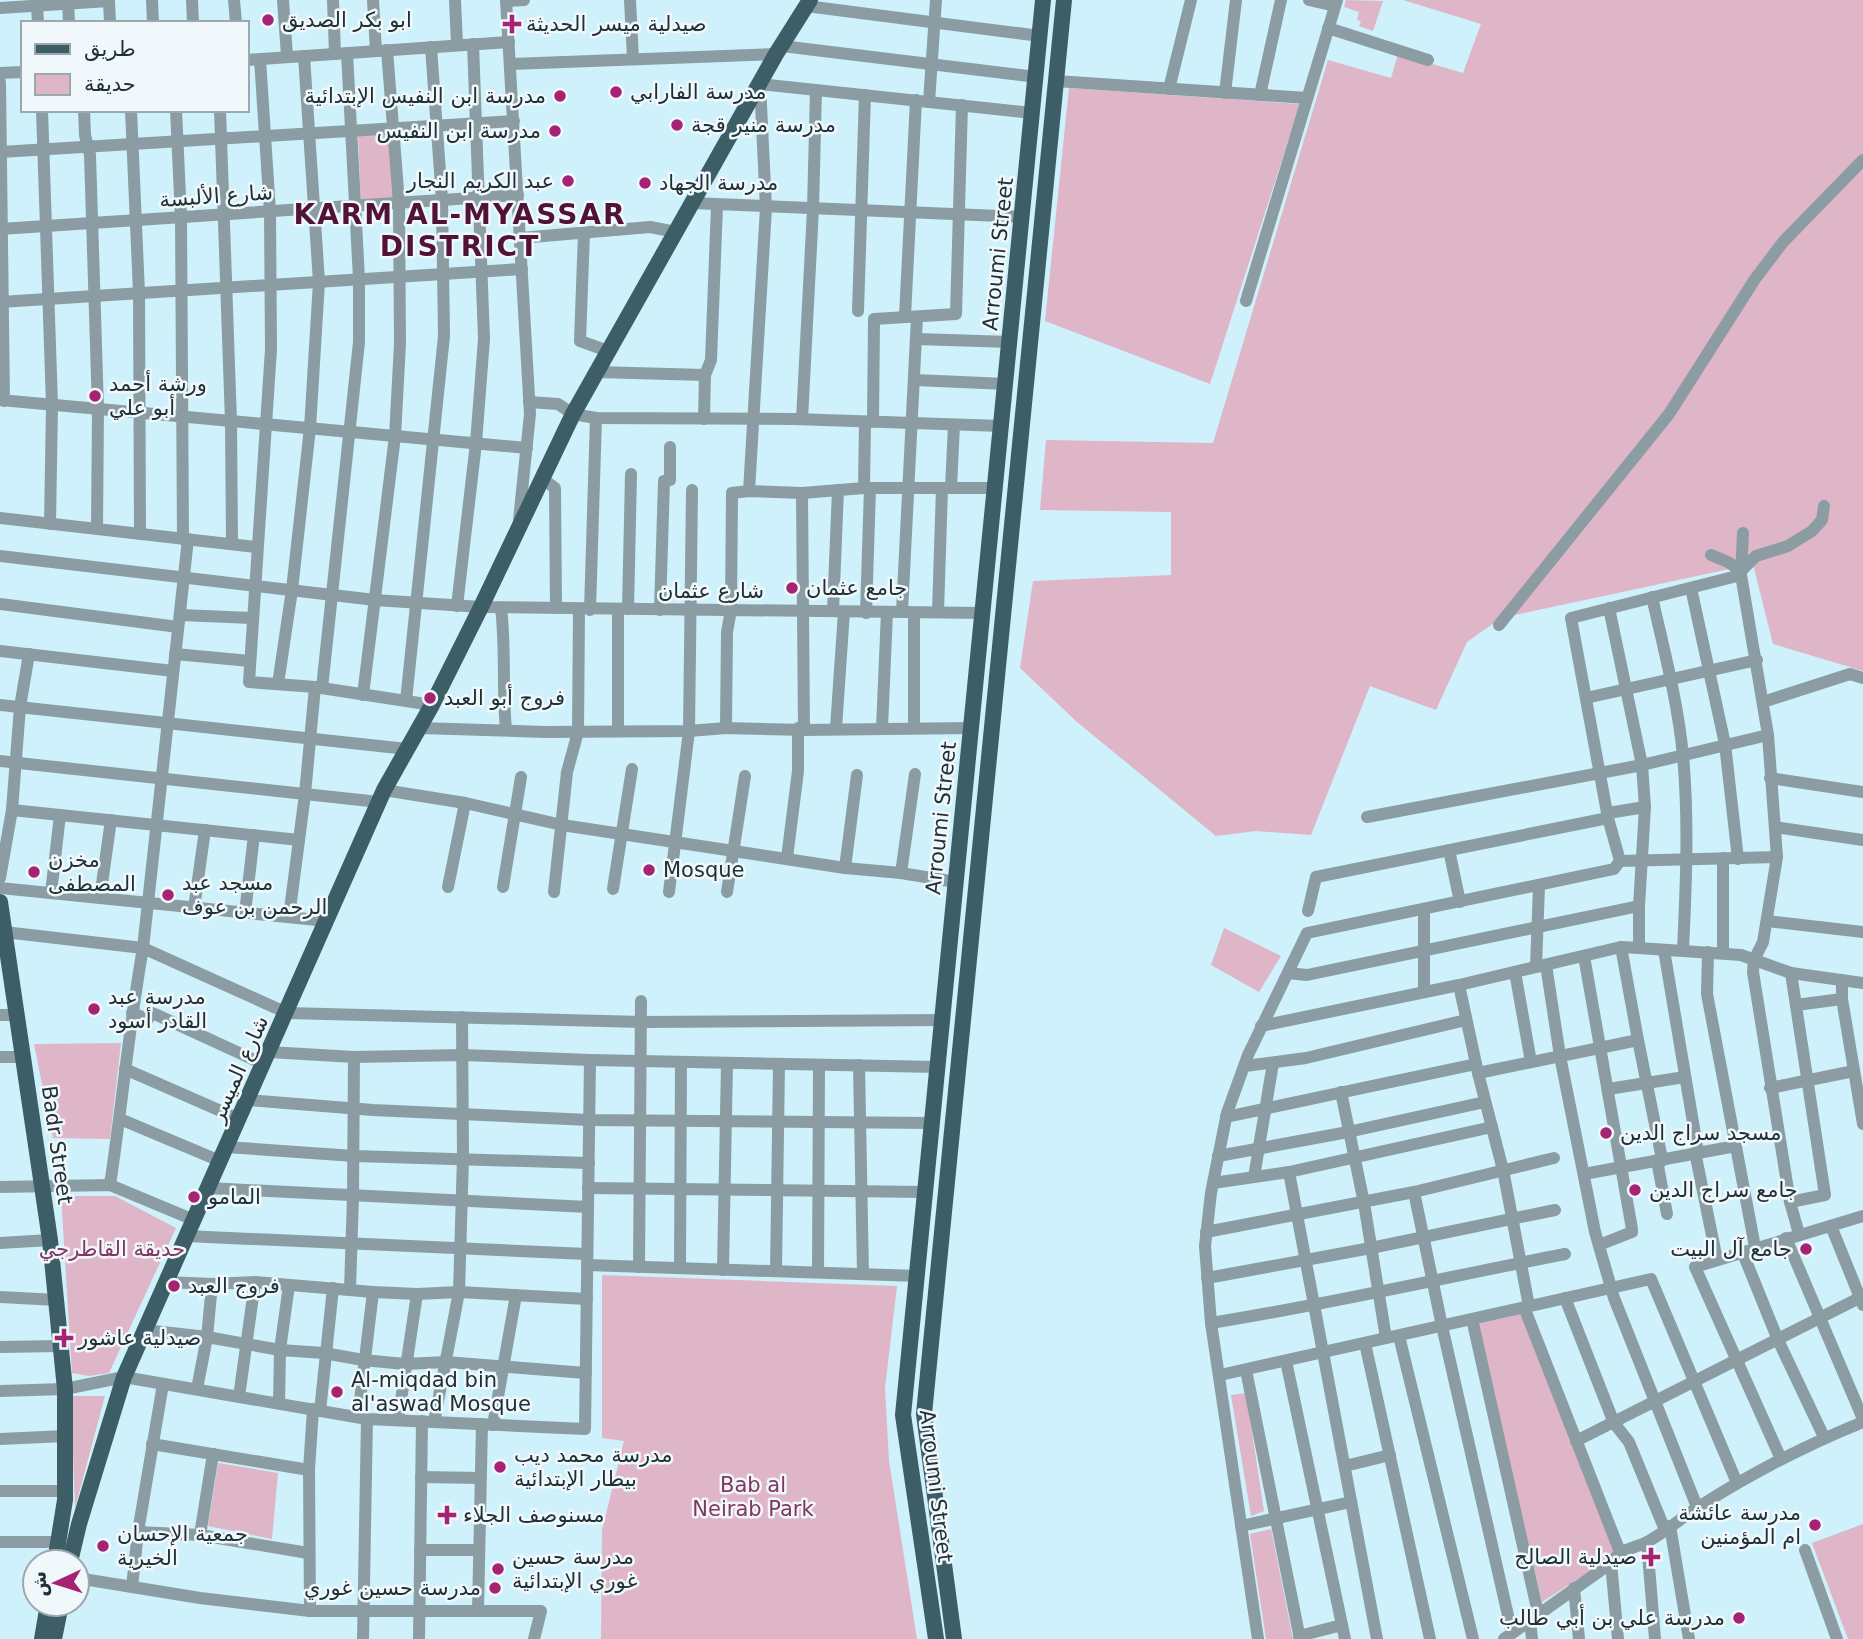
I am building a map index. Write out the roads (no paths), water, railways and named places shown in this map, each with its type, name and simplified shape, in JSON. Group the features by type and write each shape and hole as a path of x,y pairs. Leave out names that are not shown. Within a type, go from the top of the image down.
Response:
{"main road":[{"name":"Arroumi Street","path":"936,1639 903,1415 1044,0"},
{"name":"Arroumi Street","path":"954,1639 923,1414 1064,0"},
{"name":"شارع الميسر","path":"73,1548 124,1377 382,796 481,607 573,414 808,3"},
{"name":"Badr Street","path":"0,902 8,1015 22,1057 50,1240 65,1389 65,1491 57,1548"},
{"path":"42,1639 46,1618"},
{"path":"54,1639 58,1618"}],"street":[{"path":"152,0 153,21"},
{"path":"192,0 193,21"},
{"path":"234,0 236,21"},
{"path":"283,0 287,56"},
{"path":"289,917 310,737 332,595 359,342 353,130 333,0"},
{"path":"363,695 394,436 401,277 399,203 392,128 373,0"},
{"path":"455,0 457,45"},
{"path":"518,530 529,402 506,0 524,0"},
{"path":"631,0 633,60"},
{"path":"914,727 908,612 907,488 917,339 911,316 910,213 922,101 931,64 936,0"},
{"path":"1168,89 1191,0"},
{"path":"1225,93 1236,0"},
{"path":"1260,95 1281,0"},
{"path":"1246,301 1336,3 1309,0"},
{"path":"0,8 109,1 110,21"},
{"path":"68,2 69,21"},
{"path":"808,3 1040,36"},
{"path":"37,6 38,21"},
{"path":"1328,28 1428,60"},
{"path":"248,60 509,42"},
{"path":"457,606 476,443 484,339 473,44"},
{"path":"406,701 444,336 442,200 431,47"},
{"path":"510,64 633,60 779,50 1036,77"},
{"path":"278,684 292,590 310,428 319,282 304,56"},
{"path":"260,59 267,135 271,285 268,424 256,547 249,682 318,688 432,705"},
{"path":"0,73 21,72"},
{"path":"1056,81 1307,98"},
{"path":"0,82 2,401 527,447"},
{"path":"749,492 766,208 760,84 1032,113"},
{"path":"802,419 816,90"},
{"path":"858,311 865,95"},
{"path":"866,613 867,488 874,319 956,314 962,105"},
{"path":"42,112 50,298 50,523"},
{"path":"84,112 90,155 95,296 97,529"},
{"path":"131,112 138,220 140,534"},
{"path":"110,1185 143,948 184,577 186,539 181,218 176,112"},
{"path":"220,112 232,544"},
{"path":"0,152 514,121"},
{"path":"1499,625 1669,414 1755,279 1783,242 1863,160"},
{"name":"شارع الألبسة","path":"1,229 518,195"},
{"path":"692,203 1023,217"},
{"path":"704,419 705,375 710,360 717,206"},
{"path":"520,238 650,227 676,232"},
{"path":"584,233 580,341 608,351"},
{"path":"2,301 522,269"},
{"path":"917,339 1010,342"},
{"path":"597,372 705,375"},
{"path":"915,380 1006,384"},
{"path":"529,402 558,404 573,414 596,418 802,419 1002,426"},
{"path":"554,892 567,772 578,732 596,418"},
{"path":"938,612 946,488 954,425"},
{"path":"660,610 664,481 670,480 670,447"},
{"path":"618,730 631,474"},
{"path":"542,480 555,488 556,607"},
{"path":"726,728 732,493 802,493 867,488 995,488"},
{"path":"669,892 689,732 692,490"},
{"path":"836,728 838,490"},
{"path":"786,858 801,729 802,493"},
{"path":"1620,861 1608,816 1571,618 1741,573 1756,556 1788,546 1812,531 1822,520 1824,506"},
{"path":"0,518 256,547"},
{"path":"1414,1192 1508,1636 1611,1563 1620,1552 1647,1542 1697,1507 1781,1459 1863,1421 1820,1317 1792,1236 1790,1202 1753,972 1754,960 1763,943 1777,857 1768,735 1741,573 1743,533"},
{"path":"1711,555 1728,562 1741,573"},
{"name":"شارع عثمان","path":"0,556 374,600 457,606 585,610 983,613"},
{"path":"1691,588 1724,744 1738,859"},
{"path":"1652,597 1683,756 1687,859 1683,950"},
{"path":"0,604 179,621 252,618"},
{"path":"501,608 505,646 503,698 506,729"},
{"path":"1609,608 1642,765 1645,807 1639,948"},
{"path":"882,728 887,612"},
{"path":"0,651 173,671"},
{"path":"0,877 12,810 20,707 29,654"},
{"path":"175,654 250,662"},
{"path":"1586,698 1757,660"},
{"path":"1763,702 1850,674 1863,678"},
{"path":"0,705 407,749"},
{"path":"419,728 578,732 689,732 726,728 971,728"},
{"path":"1367,817 1642,765 1768,735"},
{"path":"0,761 305,794 382,796 465,803 562,825 956,882"},
{"path":"613,889 632,769"},
{"path":"901,873 915,774"},
{"path":"845,868 857,775"},
{"path":"727,892 745,776"},
{"path":"503,887 521,777"},
{"path":"1770,778 1863,792"},
{"path":"448,887 465,803"},
{"path":"1308,911 1315,877 1645,807"},
{"path":"12,810 299,840"},
{"path":"51,893 60,815"},
{"path":"100,898 111,820"},
{"path":"1774,827 1863,840"},
{"path":"194,908 205,830"},
{"path":"245,913 254,835"},
{"path":"1449,850 1460,902"},
{"path":"1620,861 1777,857"},
{"path":"1723,858 1723,952"},
{"path":"1258,1639 1211,1323 1206,1232 1226,1117 1261,1026 1307,933 1313,930 1539,886 1614,869 1620,861"},
{"path":"1539,886 1541,966 1599,1245 1614,1298 1697,1507"},
{"path":"0,888 327,921"},
{"path":"1288,973 1307,975 1639,906"},
{"path":"1424,909 1424,992"},
{"path":"1767,920 1863,932"},
{"path":"4,932 143,948 287,1013 641,1022 943,1020"},
{"path":"1621,947 1662,1159 1658,1166 1667,1214"},
{"path":"1261,1026 1459,985 1621,947 1723,952 1741,955 1791,973 1863,983"},
{"path":"1664,950 1698,1152 1696,1157 1717,1260"},
{"path":"1708,952 1707,994 1755,1247"},
{"path":"1584,956 1632,1232 1599,1245"},
{"path":"1515,972 1531,1062"},
{"path":"1790,1202 1825,1195 1791,973"},
{"path":"1842,981 1842,999 1863,1124"},
{"path":"1459,985 1503,1170 1527,1307 1620,1552"},
{"path":"1796,1005 1842,999"},
{"path":"639,1267 641,1001"},
{"path":"132,1013 148,1019 152,1013 158,1014 266,1058 463,1055 938,1067"},
{"path":"419,1639 421,1477 428,1422 446,1362 459,1292 463,1017"},
{"path":"1245,1066 1306,1058 1466,1020"},
{"path":"1226,1117 1341,1093 1477,1068 1531,1062 1638,1040"},
{"path":"349,1290 354,1156 354,1056"},
{"path":"0,1057 22,1057"},
{"path":"0,1391 65,1389 124,1377 363,1418 585,1429 590,1060"},
{"path":"680,1268 681,1062"},
{"path":"723,1270 727,1063"},
{"path":"1254,1177 1273,1063"},
{"path":"776,1271 779,1064"},
{"path":"818,1272 819,1065"},
{"path":"859,1065 863,1274"},
{"path":"125,1069 239,1119"},
{"path":"1770,1088 1854,1072"},
{"path":"1608,1089 1685,1077"},
{"path":"1341,1093 1364,1203 1378,1292 1473,1639"},
{"path":"247,1100 589,1121 932,1123"},
{"path":"1218,1156 1349,1132 1485,1102"},
{"path":"120,1119 223,1154 463,1157 589,1163"},
{"path":"1213,1183 1354,1159 1492,1127"},
{"path":"1584,1174 1736,1146"},
{"path":"1206,1232 1364,1203 1554,1158"},
{"path":"1289,1172 1377,1639"},
{"path":"0,1187 110,1185 194,1220"},
{"path":"208,1188 588,1207"},
{"path":"588,1188 925,1192"},
{"path":"1207,1278 1555,1210"},
{"path":"1781,1459 1695,1267 1863,1216"},
{"path":"1576,1441 1820,1317 1862,1300 1831,1226"},
{"path":"186,1236 460,1249 639,1267 918,1276"},
{"path":"0,1242 50,1240"},
{"path":"1742,1251 1778,1340 1824,1437"},
{"path":"1211,1323 1315,1306 1432,1279 1565,1254"},
{"path":"1220,1375 1651,1279 1737,1483"},
{"path":"166,1283 255,1282 373,1292 459,1292 587,1299"},
{"path":"239,1397 255,1282"},
{"path":"197,1389 212,1284"},
{"path":"279,1403 280,1350 289,1285"},
{"path":"310,1611 309,1470 333,1288"},
{"path":"363,1639 363,1360 373,1292"},
{"path":"398,1420 416,1294"},
{"path":"478,1611 480,1478 488,1425 504,1367 516,1295"},
{"path":"0,1297 57,1300"},
{"path":"1565,1298 1614,1423 1629,1442 1668,1528 1689,1639"},
{"path":"1472,1319 1534,1616 1532,1639"},
{"path":"145,1330 206,1336 280,1350 324,1353 363,1360 405,1364 446,1362 586,1373"},
{"path":"1365,1343 1430,1639"},
{"path":"0,1347 61,1346"},
{"path":"1286,1361 1345,1639"},
{"path":"1246,1370 1299,1638 1342,1625"},
{"path":"132,1587 138,1532 163,1384"},
{"path":"0,1439 65,1436"},
{"path":"152,1444 309,1470"},
{"path":"200,1535 213,1454"},
{"path":"1345,1466 1391,1455"},
{"path":"421,1477 480,1478"},
{"path":"0,1491 65,1491"},
{"path":"1241,1526 1352,1502"},
{"path":"138,1532 200,1535 308,1553"},
{"path":"0,1542 58,1542"},
{"path":"1647,1542 1655,1639"},
{"path":"420,1550 479,1550"},
{"path":"1805,1550 1837,1639"},
{"path":"1611,1563 1618,1639"},
{"path":"91,1580 228,1602 310,1611 541,1611 534,1639"},
{"path":"1574,1588 1579,1639"}],"place":[{"name":"ابو بكر الصديق","path":"268,20"},
{"name":"صيدلية ميسر الحديثة","path":"512,24"},
{"name":"مدرسة الفارابي","path":"616,92"},
{"name":"مدرسة ابن النفيس الإبتدائية","path":"560,96"},
{"name":"مدرسة منير قجة","path":"677,125"},
{"name":"مدرسة ابن النفيس","path":"555,131"},
{"name":"عبد الكريم النجار","path":"568,181"},
{"name":"مدرسة الجهاد","path":"645,183"},
{"name":"ورشة أحمد أبو علي","path":"95,396"},
{"name":"جامع عثمان","path":"792,588"},
{"name":"فروج أبو العبد","path":"430,698"},
{"name":"Mosque","path":"649,870"},
{"name":"مخزن المصطفى","path":"34,872"},
{"name":"مسجد عبد الرحمن بن عوف","path":"168,895"},
{"name":"مدرسة عبد القادر أسود","path":"94,1009"},
{"name":"مسجد سراج الدين","path":"1606,1133"},
{"name":"جامع سراج الدين","path":"1635,1190"},
{"name":"المامو","path":"194,1197"},
{"name":"جامع آل البيت","path":"1806,1249"},
{"name":"فروج العبد","path":"174,1286"},
{"name":"صيدلية عاشور","path":"64,1338"},
{"name":"Al-miqdad bin al'aswad Mosque","path":"337,1392"},
{"name":"مدرسة محمد ديب بيطار الإبتدائية","path":"500,1467"},
{"name":"مسنوصف الجلاء","path":"447,1515"},
{"name":"مدرسة عائشة ام المؤمنين","path":"1815,1525"},
{"name":"جمعية الإحسان الخيرية","path":"103,1546"},
{"name":"صيدلية الصالح","path":"1651,1557"},
{"name":"مدرسة حسين غوري الإبتدائية","path":"498,1569"},
{"name":"مدرسة حسين غوري","path":"495,1588"},
{"name":"مدرسة علي بن أبي طالب","path":"1739,1618"}],"district":[{"name":"KARM AL-MYASSAR DISTRICT","path":"460,230"}],"park label":[{"name":"حديقة القاطرجي","path":"112,1249"},
{"name":"Bab al Neirab Park","path":"753,1497"}]}
